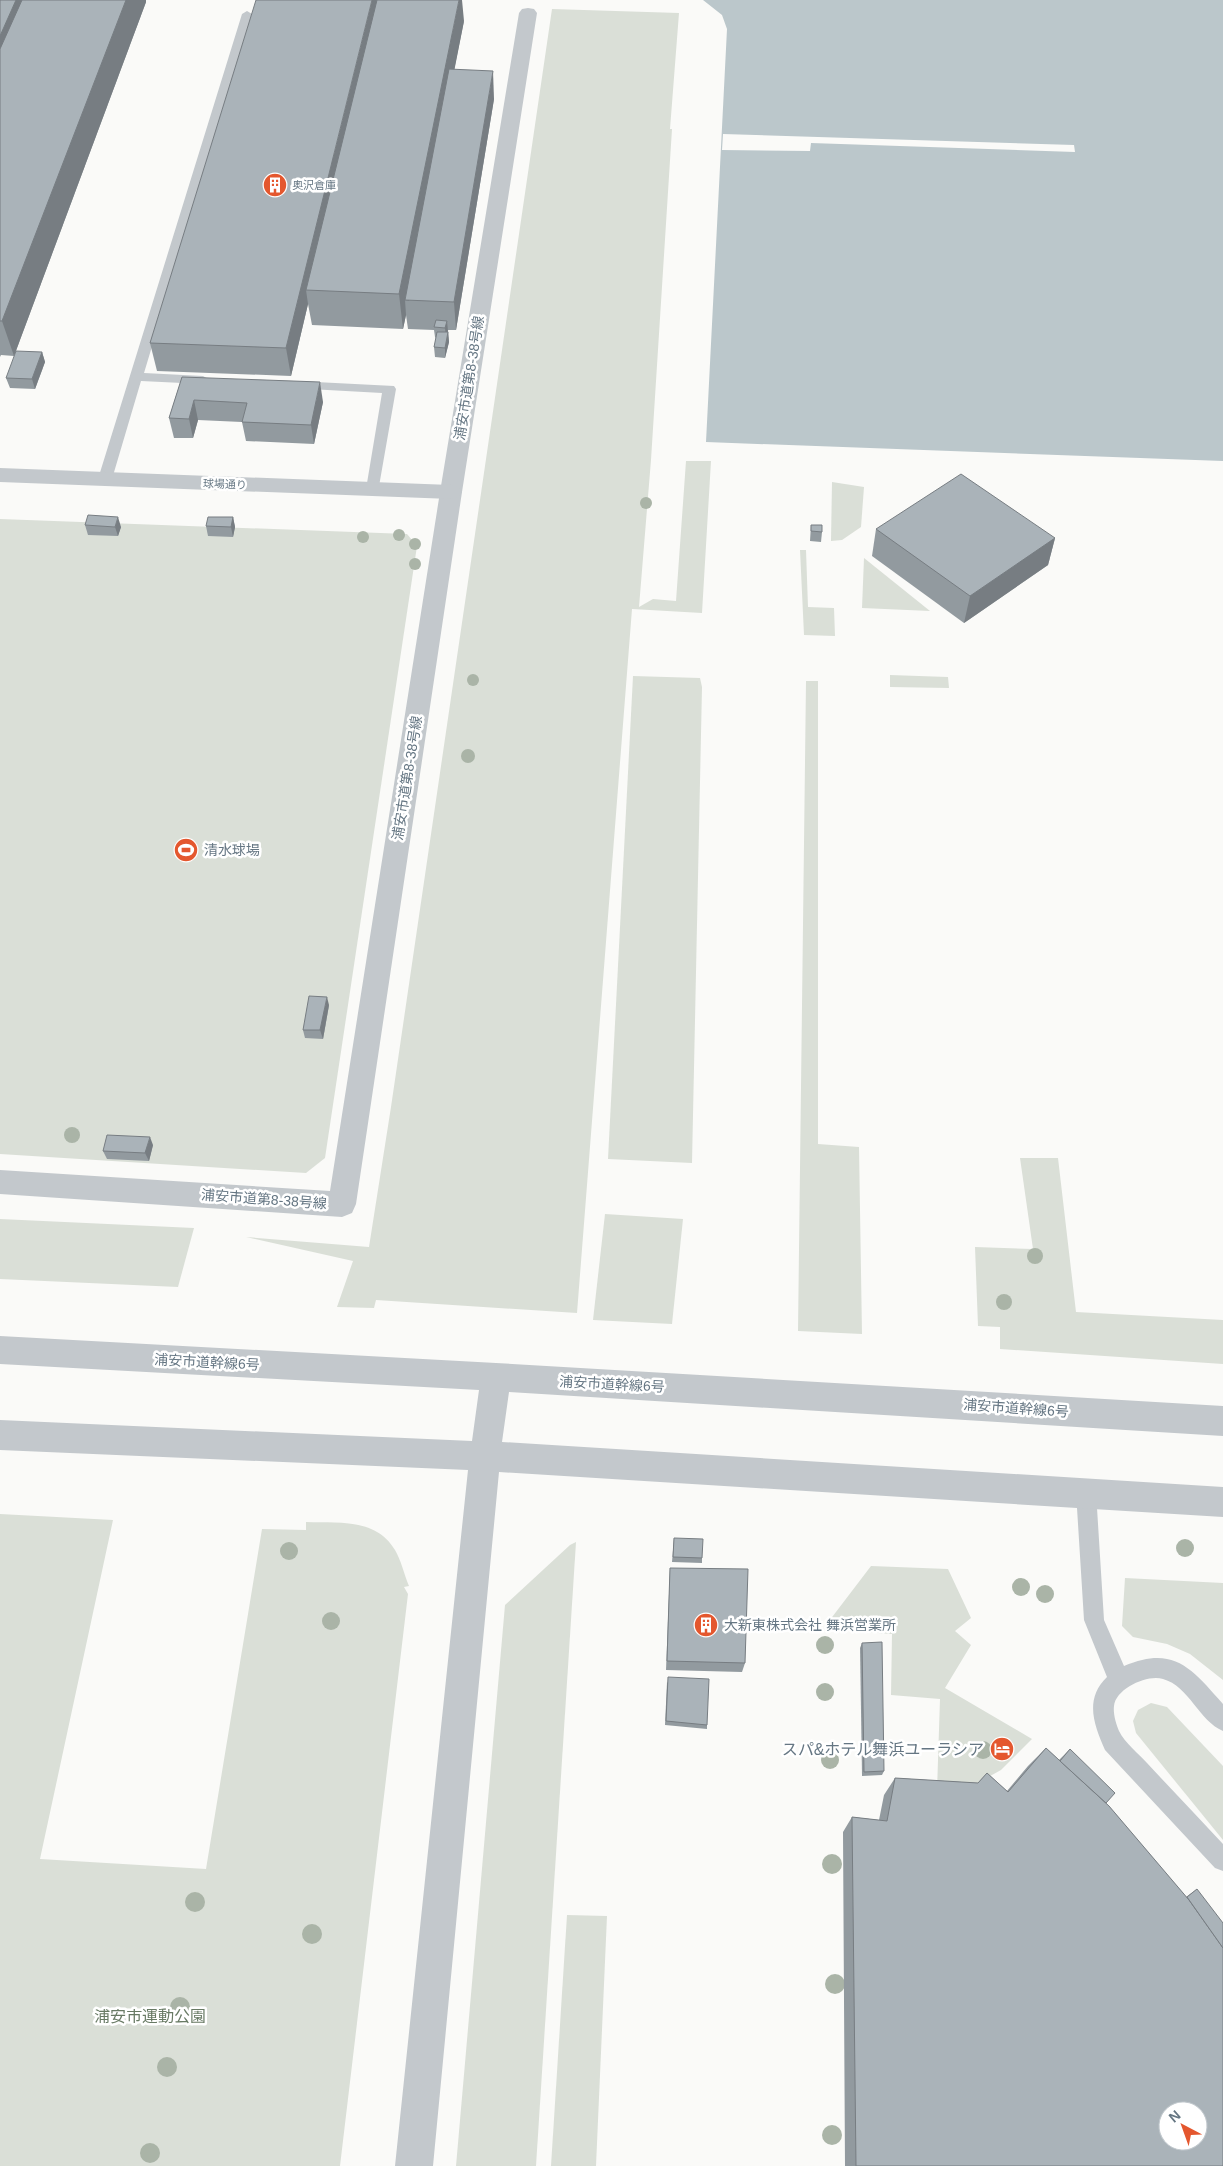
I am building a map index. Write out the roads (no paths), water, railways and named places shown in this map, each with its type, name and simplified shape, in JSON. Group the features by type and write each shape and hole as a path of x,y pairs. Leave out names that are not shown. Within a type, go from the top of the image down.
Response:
{"street":[{"name":"浦安市道第8-38号線","path":"0,1182 342,1204 451,492 528,13"},
{"name":"球場通り","path":"0,475 451,492"},
{"name":"浦安市道幹線6号","path":"0,1350 496,1377 1223,1421"},
{"path":"414,2166 485,1456 496,1377"},
{"path":"0,1435 485,1456 1223,1502"}],"lane":[{"path":"105,479 247,14"},
{"path":"136,377 214,381"},
{"path":"282,384 389,389 373,489"},
{"path":"1086,1492 1094,1620 1119,1680"},
{"path":"1223,1720 1183,1679 1168,1669 1155,1667 1137,1671 1119,1680 1109,1689 1103,1706 1105,1723 1113,1742 1223,1860"}],"place":[{"name":"奥沢倉庫","path":"275,185"},
{"name":"清水球場","path":"186,850"},
{"name":"大新東株式会社 舞浜営業所","path":"706,1625"},
{"name":"スパ&ホテル舞浜ユーラシア","path":"1002,1749"}],"park label":[{"name":"浦安市運動公園","path":"150,2016"}]}
